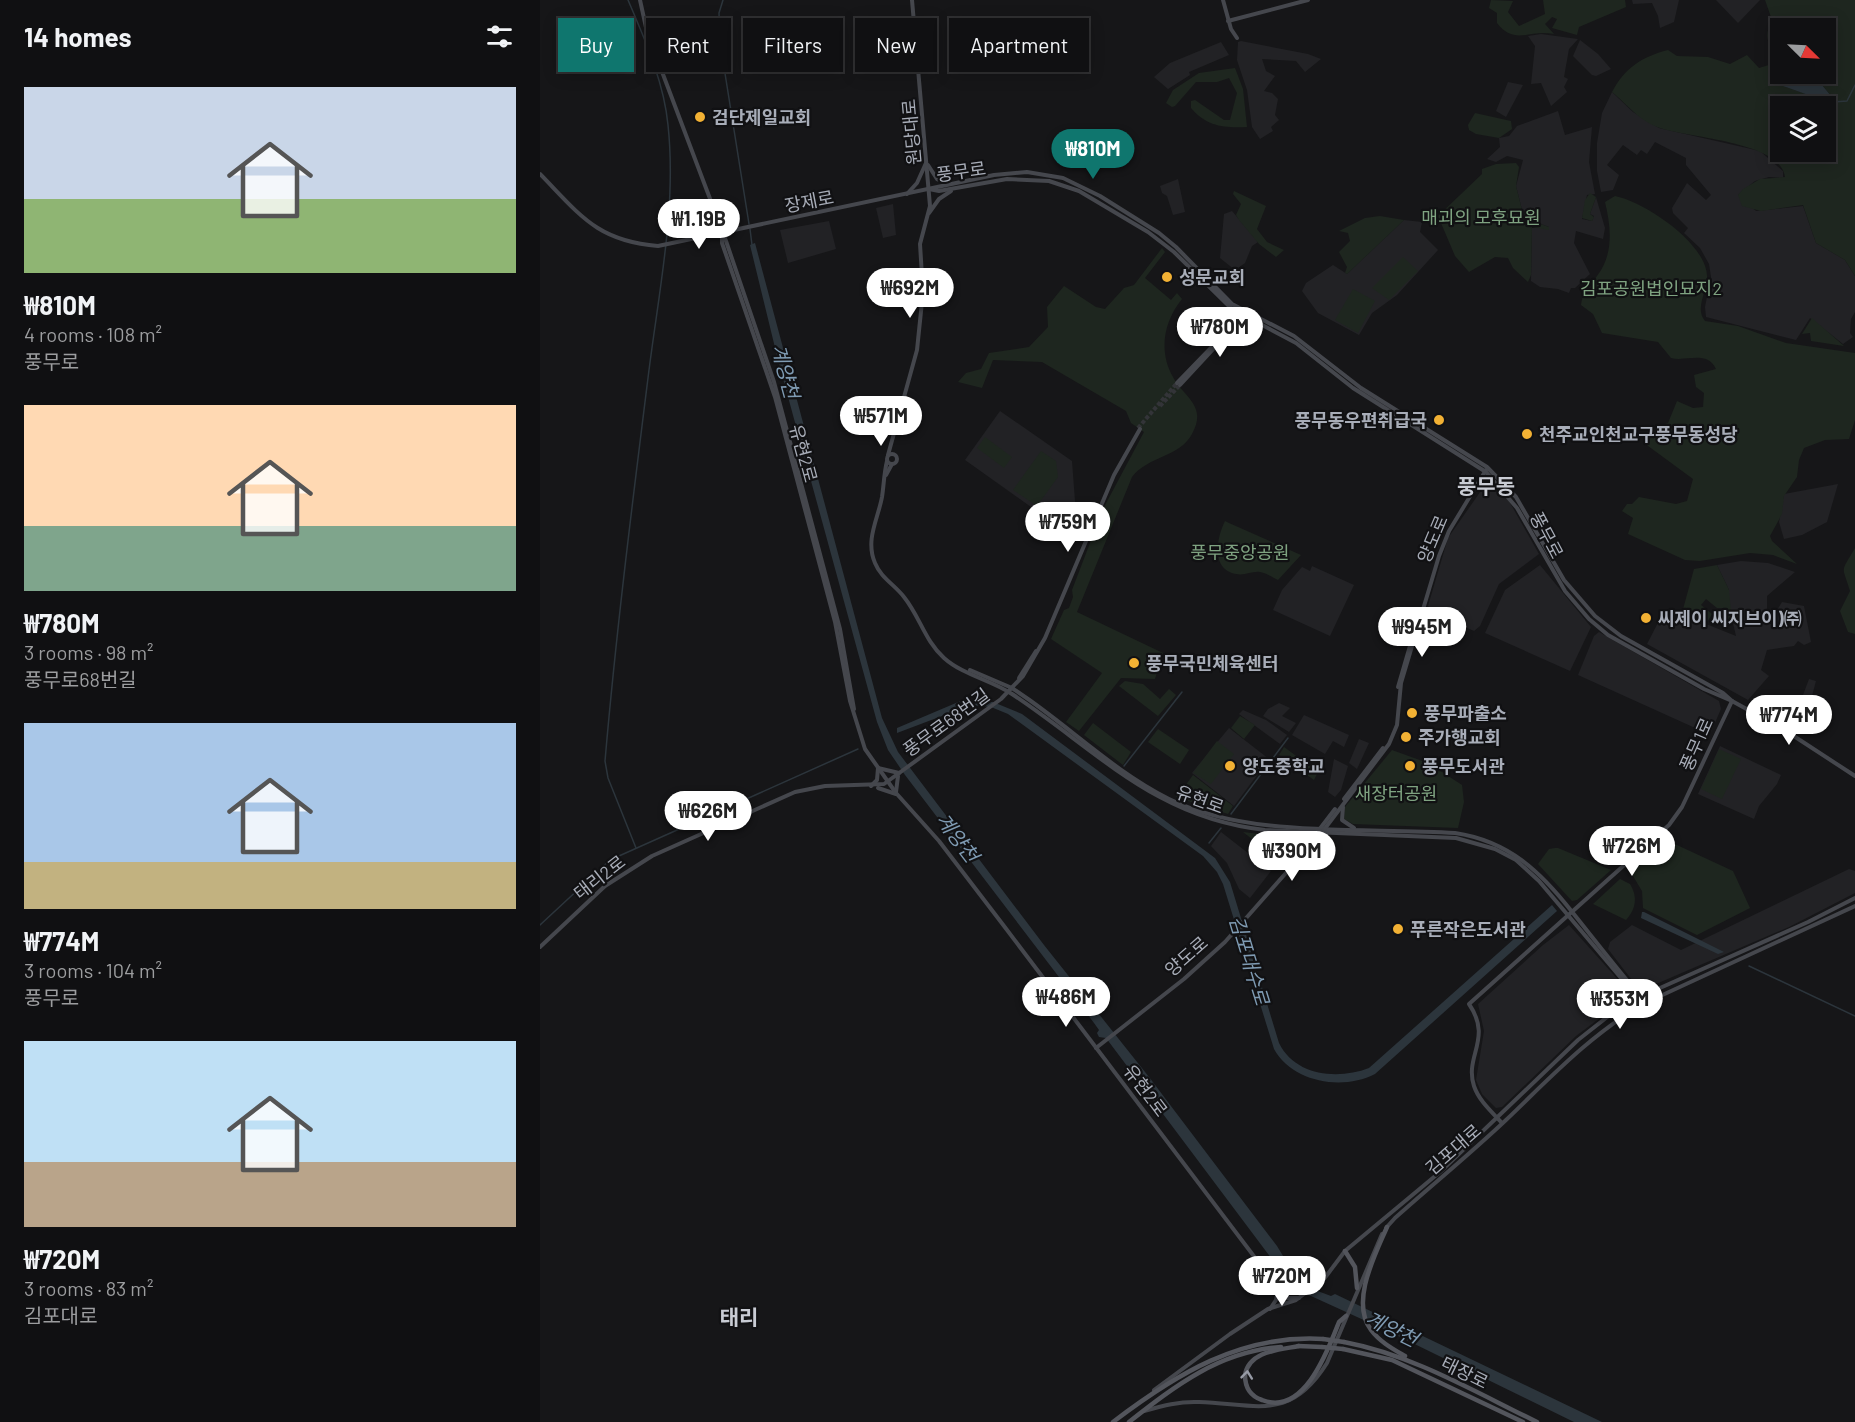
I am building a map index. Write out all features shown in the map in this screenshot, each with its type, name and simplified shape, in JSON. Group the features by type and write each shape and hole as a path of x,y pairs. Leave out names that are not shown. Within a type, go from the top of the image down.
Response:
{"main road":[{"path":"1387,1227 1363,1298 1364,1314 1376,1336 1418,1365"},
{"path":"1345,1251 1355,1267 1357,1288"},
{"path":"1299,1346 1266,1353 1251,1361 1245,1375 1251,1394 1262,1401 1277,1402 1286,1399 1307,1385 1319,1370 1340,1322 1346,1316"},
{"name":"태장로","path":"1145,1398 1191,1369 1239,1348 1286,1339 1323,1339 1382,1350 1537,1422"},
{"path":"1143,1411 1181,1383 1214,1364 1262,1349 1299,1346"},
{"name":"태장로","path":"1299,1346 1343,1349 1392,1360 1523,1422"},
{"name":"김포대로","path":"1113,1422 1145,1398"},
{"name":"김포대로","path":"1129,1422 1143,1411"}],"street":[{"name":"유현2로","path":"640,0 647,32 722,234 722,243 775,398 835,622 862,740 870,756 897,794 939,841 1097,1046 1278,1288"},
{"name":"원당대로","path":"912,0 929,189"},
{"path":"1223,0 1228,21 1237,38"},
{"path":"1228,21 1308,0"},
{"path":"927,162 937,179 955,185"},
{"path":"906,195 918,180 927,162"},
{"name":"풍무로","path":"955,185 1007,173 1027,172 1059,176 1083,187 1165,238 1232,304 1294,336 1361,388 1486,470 1519,501 1564,580 1595,616 1621,636 1783,729 1855,776"},
{"name":"장제로","path":"540,174 597,228 621,241 658,246 672,245 929,189"},
{"name":"풍무로","path":"929,189 1025,178 1049,181 1073,188 1163,242 1219,299 1243,317 1296,343 1359,392 1486,470 1518,508 1558,582 1595,625 1627,648 1720,698 1732,701"},
{"path":"927,216 939,199 955,185"},
{"path":"888,455 895,455 892,446 917,350 923,292 920,249 927,216 929,189"},
{"path":"1178,384 1243,317"},
{"name":"풍무로68번길","path":"888,782 1001,699 1029,667 1048,632 1104,498 1139,429"},
{"name":"유현로","path":"892,446 888,455 883,495 871,541 877,567 907,600 923,632 944,657 1011,690"},
{"name":"유현로","path":"895,455 896,461 886,473 884,495 873,537 874,550 879,567 907,597 930,639 946,657 1011,690 1127,779 1175,806 1241,827 1455,833 1491,842 1510,850 1530,865 1644,1004"},
{"path":"887,461 892,464"},
{"name":"양도로","path":"1097,1046 1183,977 1234,931 1346,800 1394,735 1401,683 1439,556 1449,531 1476,490 1486,470"},
{"name":"양도로","path":"1322,829 1392,734 1399,682 1437,556 1447,530 1486,470"},
{"path":"1476,490 1488,483 1499,485"},
{"name":"풍무1로","path":"1498,1118 1481,1097 1474,1082 1482,1026 1479,1016 1470,1004 1676,820 1689,798 1732,701"},
{"path":"878,768 896,775 897,794 873,786 877,780 878,768"},
{"name":"태리2로","path":"540,947 605,886 672,846 795,792 825,786 873,786 888,782"},
{"path":"1346,800 1341,818 1355,829"},
{"name":"유현로","path":"1322,829 1456,838 1485,845 1525,868 1571,914"},
{"name":"김포대로","path":"1145,1398 1194,1358 1270,1309 1301,1297 1316,1286 1345,1251 1440,1172 1578,1040 1618,1011 1660,988 1799,926 1855,898"},
{"name":"김포대로","path":"1143,1411 1185,1402 1257,1410 1288,1403 1303,1394 1318,1378 1357,1288 1387,1227 1502,1124 1588,1041 1611,1023 1644,1004 1855,906"},
{"path":"1618,1011 1625,996 1626,980 1643,990 1660,988"},
{"path":"1498,1118 1502,1124"},
{"path":"1278,1288 1287,1298 1301,1297"},
{"path":"1270,1309 1276,1300 1278,1288"}],"shaded area":[{"path":"1632,0 1679,0 1674,22 1660,28 1652,3 1633,4"},
{"path":"1716,0 1760,0 1738,23"},
{"path":"1541,34 1578,39 1569,49 1564,77 1568,79 1564,87 1567,92 1551,106 1541,83 1531,84 1535,46 1528,36"},
{"path":"1580,40 1598,54 1611,69 1596,76 1592,75 1573,56"},
{"path":"1221,42 1229,55 1189,72 1190,75 1168,89 1154,77 1170,63"},
{"path":"1238,42 1308,54 1321,59 1305,72 1296,61 1262,59 1266,71 1275,76 1264,91 1272,93 1278,99 1275,115 1279,120 1271,127 1273,131 1260,139 1252,127 1247,90 1237,60"},
{"path":"1508,82 1523,85 1506,117 1496,111"},
{"path":"1612,92 1633,112 1659,128 1760,151 1783,171 1783,178 1769,177 1755,181 1738,195 1756,211 1803,206 1816,243 1845,260 1855,276 1855,312 1851,319 1850,333 1853,337 1843,344 1810,318 1796,340 1706,317 1705,307 1711,277 1709,264 1700,248 1684,233 1688,228 1673,213 1672,208 1687,183 1706,200 1711,195 1686,165 1686,158 1655,142 1647,154 1641,150 1637,155 1623,145 1607,165 1619,175 1613,190 1601,192 1597,171 1597,143 1602,113"},
{"path":"1558,111 1565,135 1592,127 1589,162 1595,194 1587,195 1582,219 1592,221 1594,216 1590,214 1596,197 1605,228 1603,239 1576,231 1574,243 1590,274 1575,288 1571,288 1569,293 1540,287 1531,281 1532,228 1549,227 1524,218 1516,186 1523,160 1507,156 1496,162 1487,159 1500,147 1499,138 1509,136 1517,126"},
{"path":"1178,179 1185,212 1173,215 1167,196 1162,193 1160,186"},
{"path":"893,204 896,235 883,238 876,208"},
{"path":"1232,211 1258,242 1252,246 1245,263 1235,270 1220,258 1224,214"},
{"path":"1404,220 1422,222 1420,232 1438,250 1397,295 1372,313 1359,335 1318,313 1302,291 1306,283 1333,265 1347,274"},
{"path":"829,221 836,249 788,263 780,230"},
{"path":"1000,411 1072,461 1076,514 1045,517 965,460"},
{"path":"1838,484 1827,522 1802,535 1784,539 1779,522 1784,494"},
{"path":"1485,485 1496,487 1509,501 1539,554 1499,584 1480,626 1474,631 1433,613 1428,606 1448,538"},
{"path":"1741,561 1768,563 1795,572 1767,596 1767,612 1774,615 1782,602 1804,606 1811,642 1804,645 1798,641 1794,646 1767,650 1761,670 1769,676 1748,700 1647,644 1662,615 1685,620 1690,612 1698,612 1706,624 1736,636 1729,606 1729,590 1717,565"},
{"path":"1540,565 1591,627 1570,671 1485,633 1505,590"},
{"path":"1312,566 1354,585 1330,636 1273,610 1282,590 1302,567 1310,571"},
{"path":"1599,632 1719,701 1721,709 1711,732 1704,732 1578,675 1594,636"},
{"path":"1809,679 1816,681 1809,707 1800,703"},
{"path":"1279,703 1290,708 1282,716 1296,723 1289,732 1263,716 1268,709"},
{"path":"1243,710 1266,720 1287,735 1280,744 1239,714"},
{"path":"1304,715 1349,735 1344,747 1333,741 1325,754 1292,735"},
{"name":"양도중학교","path":"1229,728 1269,759 1234,806 1192,773"},
{"path":"1359,739 1369,743 1357,769 1349,763"},
{"path":"1720,746 1781,775 1777,784 1759,806 1754,819 1698,794"},
{"path":"1334,759 1348,766 1341,790 1335,797 1328,792"},
{"path":"1221,832 1271,871 1250,898 1239,889 1227,863 1211,846"},
{"path":"1849,869 1855,871 1855,893 1789,927 1649,987 1642,988 1635,984 1608,949 1610,942 1632,925 1681,950"},
{"path":"1569,925 1621,983 1624,997 1616,1006 1576,1036 1502,1107 1496,1108 1482,1094 1476,1080 1484,1031 1478,1004 1543,945"}],"green space":[{"path":"1491,0 1513,1 1508,12 1519,26 1545,14 1543,0 1625,0 1626,7 1579,27 1577,35 1552,28 1557,19 1552,17 1545,24 1554,34 1516,35 1510,34 1497,23 1497,13 1489,8"},
{"path":"1765,0 1855,0 1855,276 1845,260 1816,243 1803,205 1761,211 1742,206 1738,195 1743,189 1760,179 1785,177 1775,162 1836,162 1836,96 1831,96 1822,85 1836,84 1836,18 1771,18"},
{"path":"1770,24 1770,45 1768,41"},
{"path":"1668,50 1677,56 1708,57 1730,64 1747,55 1759,68 1770,65 1770,84 1784,84 1809,96 1770,96 1770,158 1751,148 1660,128 1640,117 1612,92 1628,70 1650,56"},
{"path":"1235,68 1243,89 1247,127 1210,123 1191,108 1191,101 1195,100 1224,120 1230,120 1237,93 1229,78 1217,82 1196,82 1175,106 1172,107 1166,103 1173,90 1199,73"},
{"path":"1475,113 1511,121 1512,129 1499,138 1476,134 1469,130 1468,125"},
{"name":"매괴의 모후묘원","path":"1516,163 1519,167 1516,186 1524,218 1549,227 1549,230 1532,227 1531,275 1528,282 1513,268 1508,258 1495,257 1469,272 1455,256 1438,216 1482,174 1482,169 1496,164"},
{"path":"1234,191 1266,206 1257,229 1267,242 1284,250 1276,257 1259,244 1239,220 1236,215 1241,204 1233,194"},
{"path":"1590,193 1596,197 1590,214 1594,217 1592,221 1582,218 1585,200"},
{"name":"김포공원법인묘지2","path":"1615,196 1642,206 1657,215 1672,226 1696,250 1704,263 1707,276 1701,305 1705,321 1738,326 1786,343 1855,353 1855,420 1849,439 1825,440 1804,448 1799,460 1797,477 1784,496 1782,514 1770,536 1772,541 1797,564 1773,555 1750,553 1700,561 1685,560 1628,534 1633,518 1622,511 1627,504 1632,504 1639,497 1676,504 1687,501 1693,479 1644,443 1643,438 1649,429 1655,431 1661,425 1668,423 1677,401 1693,408 1703,407 1704,393 1696,387 1694,375 1716,369 1712,363 1702,358 1671,358 1658,342 1602,333 1593,314 1581,305 1585,293 1602,268 1609,250 1610,231 1605,202"},
{"path":"1380,216 1404,220 1347,274 1345,273 1347,267 1339,252 1350,241 1348,233 1339,231 1365,218"},
{"path":"1162,248 1165,252 1145,278 1171,300 1177,293 1182,299 1167,326 1166,357 1168,367 1177,384 1196,408 1196,424 1187,442 1146,465 1132,477 1077,612 1163,653 1155,679 1121,678 1079,731 1066,722 1102,673 1051,639 1064,610 1069,608 1073,597 1072,590 1103,509 1144,432 1131,423 1126,411 1042,362 993,360 982,388 958,382 966,373 981,369 989,353 1029,347 1048,327 1047,307 1064,286 1096,307 1105,309 1124,288 1134,285"},
{"path":"1403,257 1418,271 1389,300 1372,288"},
{"path":"1353,289 1375,301 1358,333 1335,320"},
{"path":"1812,318 1844,346 1811,341 1810,333 1802,334"},
{"path":"985,437 1012,457 1004,468 977,448"},
{"path":"1041,451 1056,461 1058,477 1037,506 1013,490"},
{"name":"풍무중앙공원","path":"1225,521 1301,555 1278,580 1260,572 1236,574 1228,571 1222,566 1218,552 1218,543"},
{"path":"1855,548 1855,634 1848,632 1840,611 1850,591 1844,569"},
{"path":"1717,565 1729,590 1732,622 1726,618 1724,608 1717,608 1706,599 1701,605 1712,614 1702,626 1698,612 1682,613 1694,569"},
{"path":"1125,681 1143,684 1160,699 1169,689 1176,695 1158,716 1119,686"},
{"path":"1240,716 1255,725 1244,739 1231,728"},
{"path":"1093,723 1131,752 1123,765 1084,735"},
{"path":"1158,729 1189,750 1180,764 1148,742"},
{"path":"1217,741 1234,754 1211,784 1193,773"},
{"path":"1284,747 1318,772 1314,780 1279,755"},
{"path":"1719,749 1741,759 1722,799 1701,789"},
{"name":"새장터공원","path":"1392,750 1428,763 1462,785 1464,802 1458,828 1353,824 1344,819 1345,807"},
{"path":"1193,775 1233,806 1228,814 1176,797 1182,785 1185,786"},
{"path":"1243,832 1269,835 1284,848 1275,857"},
{"path":"1664,839 1733,871 1750,908 1697,935 1643,908 1642,891 1630,871"},
{"path":"1558,848 1611,870 1577,900 1572,901 1538,864 1549,849"},
{"path":"1620,879 1630,884 1635,898 1632,912 1626,920 1593,904"}],"water":[{"path":"1784,84 1822,84 1831,96 1811,96 1783,86"},
{"path":"755,243 882,718 898,752 1277,1246 1297,1279 1307,1287 1331,1296 1335,1294 1602,1422 1574,1422 1390,1332 1300,1291 1280,1270 1106,1038 1099,1037 1097,1033 1099,1030 1094,1023 905,775 888,750 877,722 779,364 750,245"},
{"path":"963,700 993,702 1022,714 1215,858 1230,882 1279,1043 1295,1063 1306,1069 1344,1074 1369,1068 1552,905 1557,911 1375,1074 1348,1082 1333,1082 1305,1076 1282,1060 1274,1049 1223,884 1217,872 1203,856 1008,714 991,707 971,705 897,733 897,728"},
{"path":"1642,912 1724,952 1718,954 1641,918"}],"waterway":[{"path":"628,0 653,61 662,93 666,109 670,157 665,252 630,522 605,761 608,778 636,848"},
{"name":"계양천","path":"723,0 719,13 720,42 749,224"},
{"path":"1836,102 1847,101 1855,85"},
{"name":"계양천","path":"750,229 752,245"},
{"path":"1124,766 1182,692"},
{"path":"1231,814 1288,738"},
{"name":"김포대수로","path":"540,925 610,860 858,749"},
{"path":"1209,843 1221,828"},
{"name":"김포대수로","path":"1749,966 1855,1016"}],"tunnel":[{"path":"1138,428 1177,383"},
{"path":"1160,406 1180,385"}],"place":[{"name":"검단제일교회","path":"700,117"},
{"name":"성문교회","path":"1167,277"},
{"name":"풍무동우편취급국","path":"1439,420"},
{"name":"천주교인천교구풍무동성당","path":"1527,434"},
{"name":"씨제이 씨지브이)㈜","path":"1646,618"},
{"name":"풍무국민체육센터","path":"1134,663"},
{"name":"풍무파출소","path":"1412,713"},
{"name":"주가행교회","path":"1406,737"},
{"name":"양도중학교","path":"1230,766"},
{"name":"풍무도서관","path":"1410,766"},
{"name":"푸른작은도서관","path":"1398,929"}],"district":[{"name":"풍무동","path":"1486,485"},
{"name":"태리","path":"739,1316"}]}
